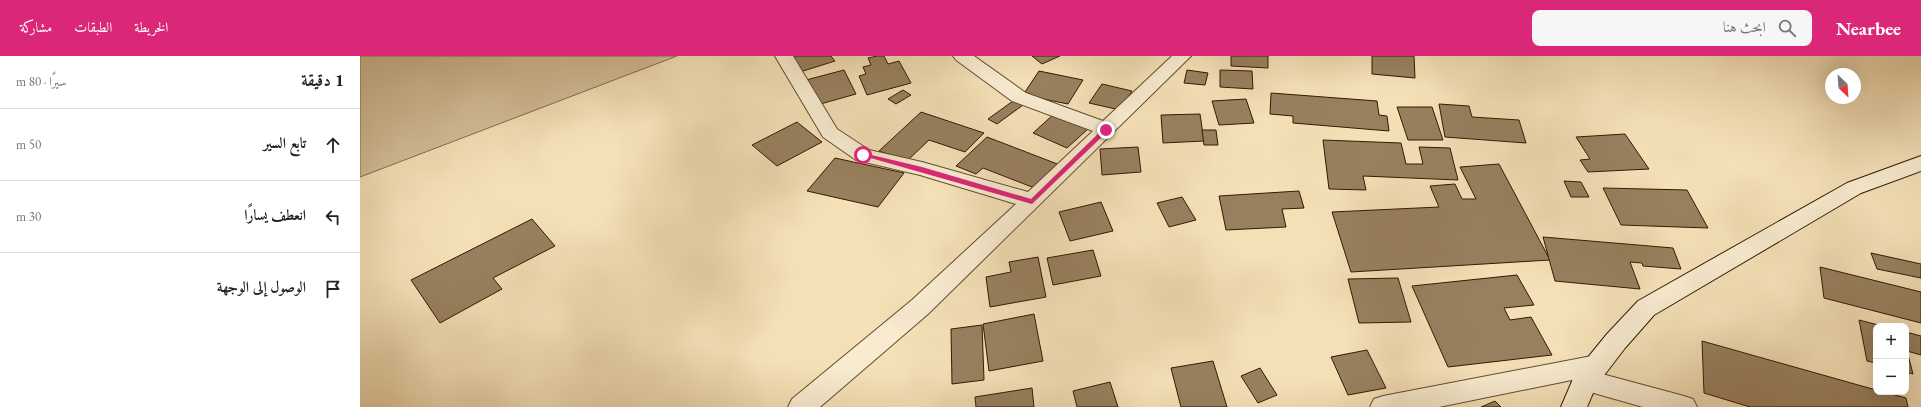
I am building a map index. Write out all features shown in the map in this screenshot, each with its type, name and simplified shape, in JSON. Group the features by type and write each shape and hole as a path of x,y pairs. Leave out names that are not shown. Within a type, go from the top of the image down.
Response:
{"street":[{"path":"784,56 830,133 863,155 922,169 1032,201"},
{"path":"962,56 1019,97 1106,130"},
{"path":"801,407 920,307 1182,56"},
{"path":"1574,407 1591,373 1616,341 1646,308 1854,188 1921,163"},
{"path":"1383,407 1591,373 1684,407"}],"shaded area":[{"path":"360,56 677,56 360,177"}],"building":[{"path":"791,56 831,56 835,61 800,72"},
{"path":"884,56 888,64 899,61 911,83 867,95 859,76 866,74 863,67 871,65 868,58"},
{"path":"1032,56 1060,56 1042,64"},
{"path":"1231,56 1268,56 1268,68 1231,66"},
{"path":"1372,56 1414,56 1415,78 1372,74"},
{"path":"844,70 856,94 817,105 806,80"},
{"path":"1187,70 1208,73 1205,85 1184,83"},
{"path":"1220,70 1252,71 1253,89 1220,87"},
{"path":"1039,71 1083,80 1068,104 1023,95"},
{"path":"1102,84 1132,91 1120,110 1089,103"},
{"path":"903,90 911,95 896,104 888,99"},
{"path":"1271,93 1377,101 1379,115 1387,116 1389,131 1293,123 1293,116 1270,114"},
{"path":"1246,99 1254,123 1219,125 1212,101"},
{"path":"1013,101 1023,105 997,124 988,119"},
{"path":"1439,104 1469,106 1472,117 1519,120 1526,143 1445,137"},
{"path":"1397,107 1432,107 1443,140 1408,140"},
{"path":"921,112 984,133 965,152 929,140 907,161 879,151"},
{"path":"1054,114 1088,129 1067,148 1033,133"},
{"path":"1200,114 1204,141 1163,143 1161,115"},
{"path":"797,122 822,142 777,166 752,145"},
{"path":"1202,130 1216,130 1218,145 1204,145"},
{"path":"1625,134 1649,169 1588,172 1580,160 1590,159 1576,137"},
{"path":"987,137 1060,165 1037,189 983,168 976,174 956,166"},
{"path":"1323,140 1401,143 1406,164 1423,164 1419,147 1450,148 1458,180 1363,176 1366,190 1329,189"},
{"path":"1138,147 1141,172 1102,175 1100,149"},
{"path":"835,158 904,173 878,207 807,191"},
{"path":"1499,164 1550,260 1351,272 1332,212 1439,207 1430,186 1455,184 1462,199 1476,199 1460,167"},
{"path":"1564,181 1581,182 1589,197 1571,197"},
{"path":"1603,188 1687,190 1708,228 1621,225"},
{"path":"1299,191 1304,208 1282,209 1286,227 1226,230 1219,196"},
{"path":"1182,197 1196,220 1169,227 1157,203"},
{"path":"1101,202 1113,231 1070,241 1059,212"},
{"path":"532,219 555,246 493,278 502,289 440,323 411,280"},
{"path":"1543,237 1673,248 1681,269 1643,266 1642,263 1630,262 1640,289 1555,281"},
{"path":"1093,250 1101,276 1053,285 1047,258"},
{"path":"1871,253 1921,264 1921,278 1877,269"},
{"path":"1038,257 1046,297 990,307 986,277 1011,272 1009,262"},
{"path":"1820,267 1921,292 1921,323 1824,298"},
{"path":"1517,275 1534,305 1504,308 1510,320 1531,317 1552,355 1448,367 1412,286"},
{"path":"1398,278 1411,322 1359,323 1348,279"},
{"path":"1034,314 1043,361 989,371 983,324"},
{"path":"1859,320 1873,324 1873,362 1867,361"},
{"path":"982,325 984,380 952,384 951,329"},
{"path":"1909,333 1921,336 1921,355 1909,352"},
{"path":"1702,341 1873,389 1873,395 1895,395 1906,398 1908,407 1750,407 1704,393"},
{"path":"1367,350 1386,388 1348,395 1331,357"},
{"path":"1909,359 1913,374 1909,373"},
{"path":"1213,361 1227,407 1181,407 1171,368"},
{"path":"1260,368 1277,395 1258,403 1241,376"},
{"path":"1110,382 1118,407 1077,407 1073,391"},
{"path":"1032,388 1034,407 976,407 975,397"},
{"path":"1495,401 1501,407 1481,407"}],"route":[{"path":"863,155 922,169 1032,201 1106,130"}]}
